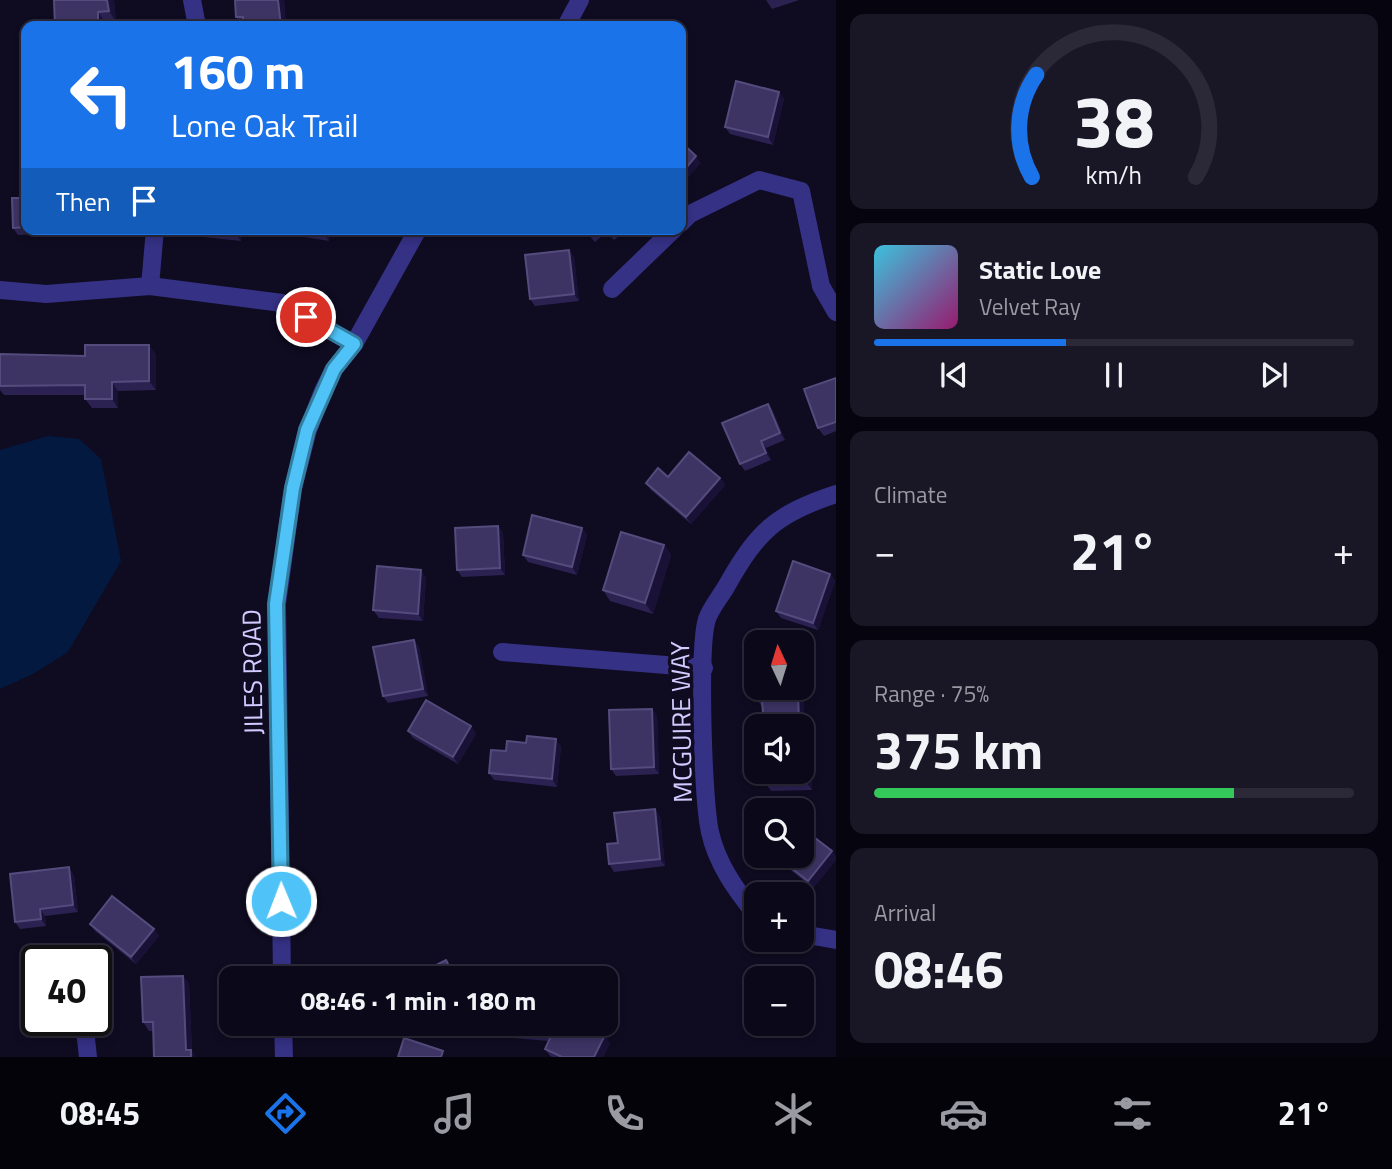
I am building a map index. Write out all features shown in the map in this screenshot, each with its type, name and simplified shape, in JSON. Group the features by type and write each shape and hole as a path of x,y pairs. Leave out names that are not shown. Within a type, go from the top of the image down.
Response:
{"street":[{"path":"192,0 196,21"},
{"path":"569,21 580,0"},
{"path":"686,218 759,180 801,191 821,286 835,312"},
{"path":"150,286 154,235"},
{"name":"JILES ROAD","path":"282,966 276,604 293,488 307,430 334,369 354,344 415,235"},
{"path":"612,289 668,235"},
{"path":"0,290 46,294 150,286 282,303 354,344"},
{"name":"MCGUIRE WAY","path":"744,900 730,883 710,832 705,787 704,668 707,620 737,567 763,530 797,508 835,494"},
{"path":"502,652 704,668"},
{"path":"814,936 835,940"},
{"path":"86,1036 88,1057"},
{"path":"283,1036 284,1057"}],"water":[{"path":"48,436 79,439 101,459 121,561 68,652 33,674 0,689 0,450"}],"building":[{"path":"54,0 107,0 109,11 98,12 98,21 55,21"},
{"path":"235,0 278,0 280,21 243,21 243,17 236,17"},
{"path":"736,81 779,92 768,137 725,127"},
{"path":"686,147 696,156 686,168"},
{"path":"12,198 21,198 21,227 13,228"},
{"path":"569,250 574,294 530,299 525,255"},
{"path":"85,345 149,345 149,381 112,382 112,399 85,399 85,385 0,386 0,354 85,356"},
{"path":"836,378 836,422 818,428 804,389"},
{"path":"768,404 780,433 761,441 766,453 740,464 722,423"},
{"path":"689,452 720,478 686,517 646,483 658,468 668,477"},
{"path":"532,515 582,528 572,567 523,555"},
{"path":"498,526 500,568 457,570 455,528"},
{"path":"621,532 664,545 645,603 603,590"},
{"path":"793,561 830,574 813,623 776,611"},
{"path":"377,566 421,570 418,614 373,610"},
{"path":"414,640 423,689 383,696 373,647"},
{"path":"426,700 471,726 453,757 408,731"},
{"path":"798,700 799,714 763,714 762,701 758,701"},
{"path":"652,709 654,767 611,769 609,710"},
{"path":"527,736 556,739 552,779 489,773 491,750 506,751 507,741 526,743"},
{"path":"655,809 660,859 609,864 607,844 618,843 614,813"},
{"path":"814,837 832,851 808,881 791,868 814,868"},
{"path":"69,867 73,905 40,909 41,919 15,922 10,874"},
{"path":"112,896 154,929 131,957 90,924"},
{"path":"446,960 449,966 434,966"},
{"path":"183,976 186,1050 191,1050 191,1057 154,1057 153,1022 143,1022 141,977"},
{"path":"551,1036 604,1036 594,1057 562,1057 545,1049"},
{"path":"404,1038 443,1051 441,1057 398,1057"}],"route":[{"path":"281,901 276,604 293,488 307,430 334,369 354,344 306,317"}]}
